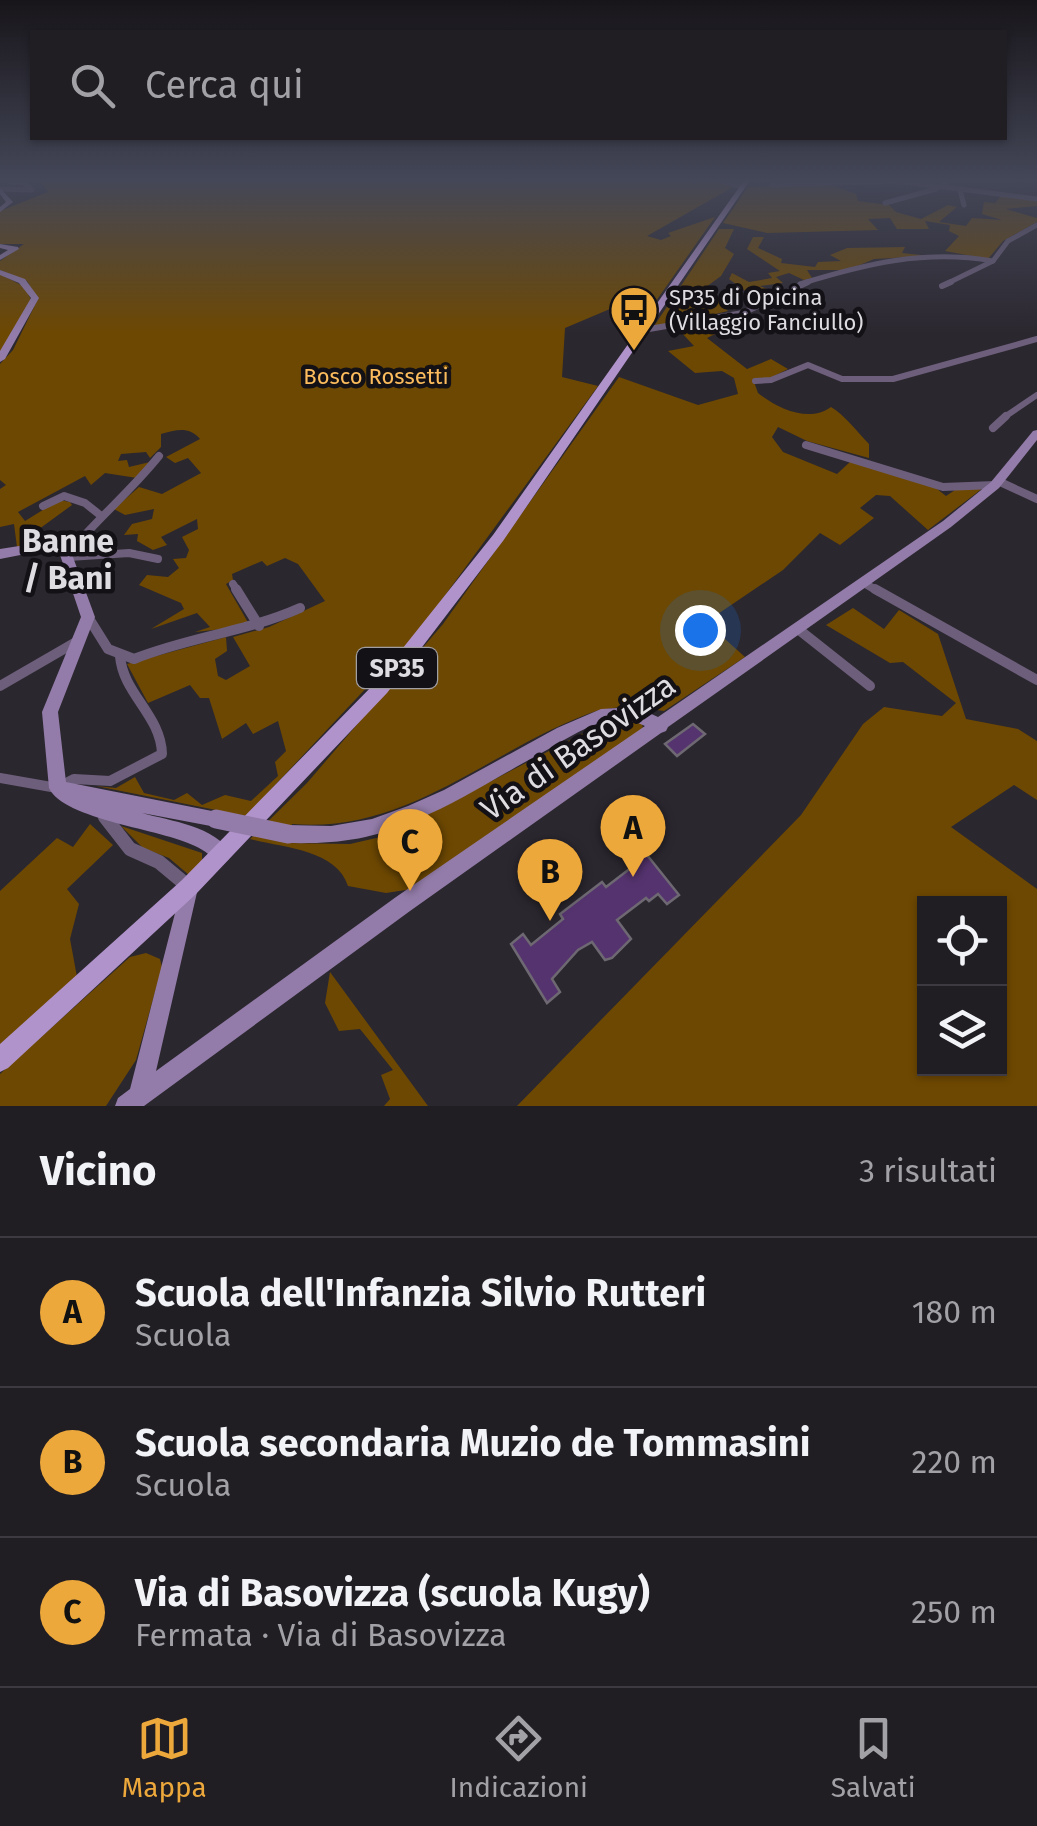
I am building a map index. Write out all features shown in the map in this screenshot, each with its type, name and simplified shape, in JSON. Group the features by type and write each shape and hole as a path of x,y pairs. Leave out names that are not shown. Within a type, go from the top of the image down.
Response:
{"main road":[{"name":"SP35","path":"0,1060 222,854 314,760 448,607 712,231"}],"street":[{"path":"942,286 993,261 1008,241 1026,231"},
{"path":"0,246 14,249 0,258"},
{"path":"643,330 743,313 787,288 880,259 927,258 948,253 993,261"},
{"path":"0,272 22,282 35,298 0,359"},
{"path":"755,380 771,380 808,365 842,379 893,379 985,358 1037,339"},
{"path":"993,428 1016,406 1037,395"},
{"name":"Via di Basovizza","path":"133,1100 402,904 864,583 996,483 1037,433"},
{"path":"806,444 943,487 996,483 1037,499"},
{"path":"67,550 100,515 121,503 159,456"},
{"path":"43,506 64,496 85,503 100,515"},
{"path":"67,550 88,617 108,650 120,656 142,658 182,640 259,626 300,608"},
{"path":"0,554 67,550 95,558 140,550 158,559"},
{"path":"864,583 1037,680"},
{"path":"233,584 259,626"},
{"path":"88,617 50,712 57,788 68,799 199,838 222,854"},
{"path":"798,629 870,686"},
{"path":"0,686 76,642"},
{"path":"57,788 74,780 118,779 162,754 161,735 123,672 120,656"},
{"path":"0,778 288,834 321,837 383,826 601,716 636,714 660,726"},
{"path":"90,806 110,820 130,849 159,862 189,887 133,1100"}],"green space":[{"name":"Bosco Rossetti","path":"0,231 656,231 647,236 661,240 675,231 705,231 642,321 617,306 565,328 562,377 598,386 416,635 246,816 96,786 116,788 135,777 144,793 174,800 187,793 202,805 225,795 251,801 278,776 275,762 286,751 278,721 253,734 246,723 222,739 209,698 200,698 190,685 148,703 127,664 226,637 227,651 215,659 218,676 226,680 250,666 233,637 269,627 325,601 298,564 285,558 267,566 262,561 232,574 233,580 226,584 250,626 195,632 210,627 197,613 151,629 184,609 181,603 139,585 147,575 168,577 179,568 173,559 186,558 189,550 182,537 198,529 197,519 161,537 167,545 153,550 137,541 138,534 124,535 132,524 152,519 154,509 125,515 114,509 139,487 162,494 201,473 188,458 175,463 166,457 200,439 187,431 161,434 161,447 150,458 146,452 121,454 118,461 127,460 129,467 150,462 137,478 105,473 91,485 85,476 18,512 25,521 59,500 72,505 35,532 38,538 48,535 46,543 17,547 14,524 0,527 0,489 6,485 0,480 0,364 13,350 38,299 27,281 0,270 0,261 24,244 0,244"},
{"path":"718,231 733,231 725,248 734,254 721,276 706,287 728,311 652,329"},
{"path":"756,231 855,231 767,233"},
{"path":"949,231 1022,231 1003,241 988,259 945,251 959,236"},
{"path":"753,237 764,237 758,248 782,259 781,263 815,267 818,262 841,261 830,255 847,248 905,247 902,253 930,256 874,259 848,270 807,270 812,278 804,280 789,273 776,277 783,283 760,286 774,292 758,300 729,279 732,273 749,282 772,278 768,273 780,271 747,249"},
{"path":"0,274 25,287 31,300 0,355"},
{"path":"709,321 721,331 707,338 747,369 771,359 788,369 768,379 753,379 758,393 804,414 831,407 869,444 869,458 807,441 778,427 772,437 783,452 837,474 851,461 932,485 946,496 955,490 983,488 928,530 890,496 876,495 860,508 874,518 840,545 820,533 783,570 706,622 745,657 664,711 628,706 599,710 523,744 414,802 335,823 292,824 286,843 350,844 385,836 603,723 642,723 643,729 412,889 386,893 348,886 342,874 320,857 250,839 307,783 443,624 619,377 698,405 738,394 734,378 722,371 695,373 668,351 694,346 679,330"},
{"path":"853,608 884,629 899,610 938,634 966,719 1018,729 1037,741 1037,800 1014,785 951,827 1037,889 1037,1106 517,1106 801,815 863,724 884,707 942,716 956,703 903,662 890,663 826,625"},
{"path":"90,824 113,845 67,889 79,904 70,939 77,977 0,1045 0,891 57,838 73,847"},
{"path":"121,826 202,853 202,863 189,875 169,858 143,848"},
{"path":"146,953 160,959 162,967 136,1060 106,1106 0,1106 0,1074 130,957"},
{"path":"330,972 428,1106 384,1106 390,1099 381,1075 393,1070 360,1029 339,1031 325,1003"}],"building":[{"path":"693,724 705,734 677,756 665,744"},
{"path":"639,845 679,895 667,904 658,894 649,901 646,898 617,920 631,939 612,958 605,960 592,942 578,950 552,979 560,992 547,1003 511,944 523,934 531,945 563,919 560,914 602,882 606,887 636,864 628,854"}],"place":[{"name":"SP35 di Opicina (Villaggio Fanciullo)","path":"634,352"},
{"name":"Scuola dell'Infanzia Silvio Rutteri","path":"633,877"},
{"name":"Via di Basovizza (scuola Kugy)","path":"410,891"},
{"name":"Scuola secondaria Muzio de Tommasini","path":"550,921"}],"district":[{"name":"Banne / Bani","path":"68,560"}]}
